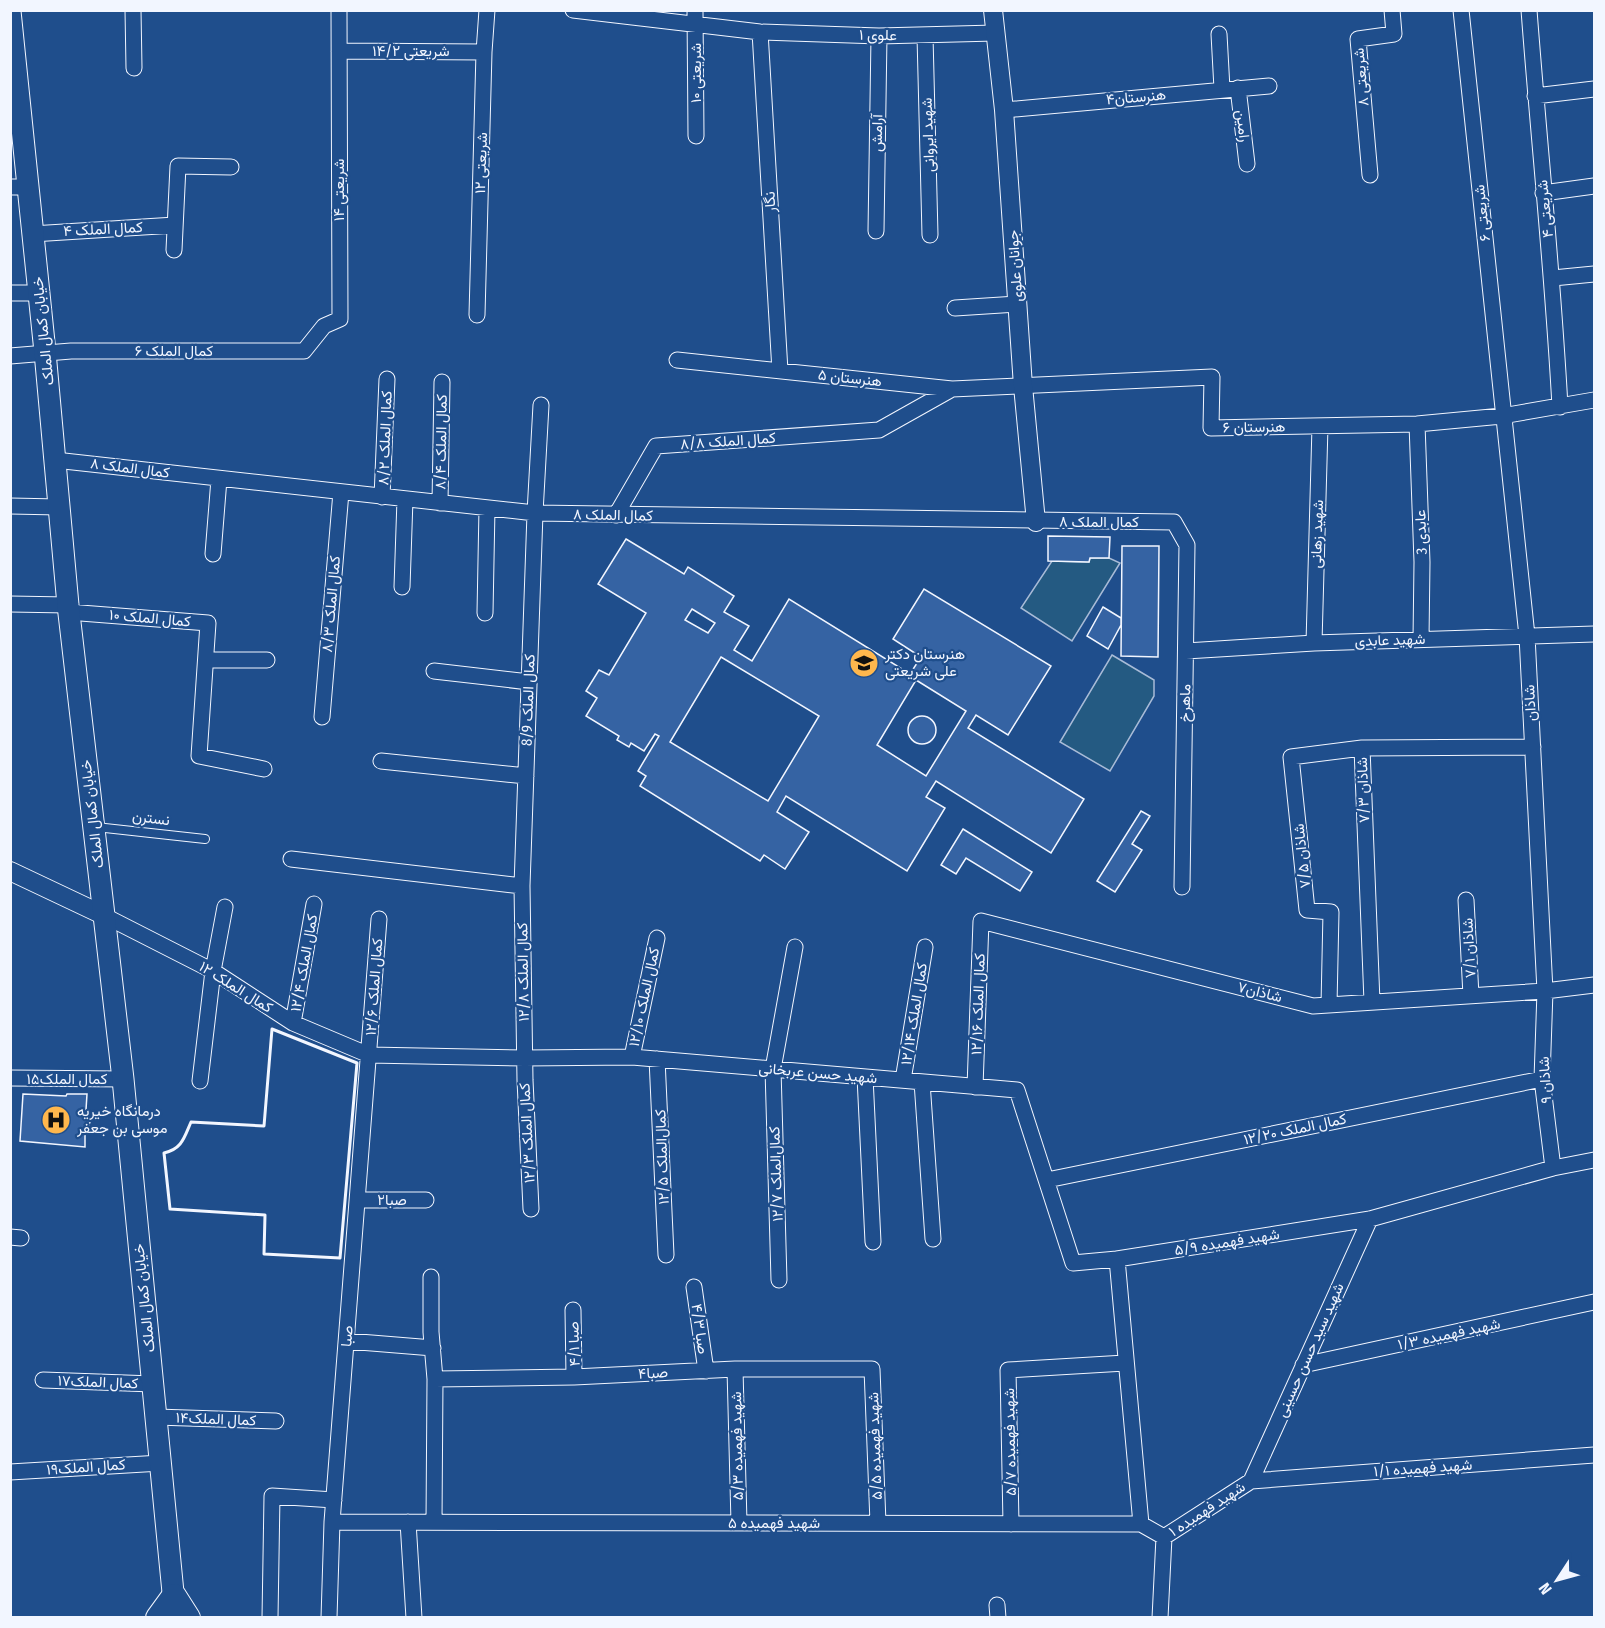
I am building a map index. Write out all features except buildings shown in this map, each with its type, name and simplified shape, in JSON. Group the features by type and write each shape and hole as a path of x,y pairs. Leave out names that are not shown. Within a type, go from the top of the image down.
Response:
{"main road":[{"name":"خیابان کمال الملک","path":"10,11 19,187 32,234 39,293 68,608 123,1079 175,1607"},
{"path":"158,1617 175,1607 188,1617"}],"street":[{"path":"133,10 134,68"},
{"name":"شریعتی ۱۴","path":"303,351 324,327 340,319 339,10"},
{"name":"شریعتی ۱۲","path":"477,315 487,10"},
{"name":"علوی ۱","path":"573,10 760,32 879,36 995,33"},
{"name":"شریعتی ۱۰","path":"695,10 696,136"},
{"name":"جوانان علوی","path":"993,10 1004,110 1023,386 1036,522"},
{"name":"شریعتی ۸","path":"1370,175 1358,39 1394,34 1392,10"},
{"name":"شریعتی ۶","path":"1461,10 1502,416"},
{"name":"شریعتی ۴","path":"1529,10 1543,193 1553,278 1560,407"},
{"name":"نگار","path":"760,32 780,371"},
{"path":"1219,34 1222,89"},
{"name":"آرامش","path":"876,231 879,36"},
{"name":"شهید ایروانی","path":"925,36 930,235"},
{"name":"شریعتی ۱۴/۲","path":"339,51 484,52"},
{"name":"هنرستان۴","path":"1004,110 1269,86"},
{"name":"رامین","path":"1238,88 1247,164"},
{"path":"1536,96 1594,89"},
{"path":"174,250 178,166 231,167"},
{"path":"1543,193 1594,186"},
{"name":"کمال الملک ۴","path":"32,234 175,225"},
{"path":"1553,278 1594,274"},
{"path":"10,293 39,293"},
{"path":"955,308 1017,304"},
{"name":"کمال الملک ۶","path":"10,356 45,352 303,351"},
{"name":"هنرستان ۵","path":"677,360 952,389 1023,386"},
{"name":"هنرستان ۶","path":"1023,386 1212,376 1211,428 1417,424 1502,416 1594,400"},
{"name":"کمال الملک ۸/۲","path":"382,497 387,379"},
{"name":"کمال الملک ۸/۴","path":"440,503 442,382"},
{"name":"کمال الملک ۸/۸","path":"616,514 656,446 879,430 952,389"},
{"name":"کمال الملک 8/9","path":"522,886 541,405"},
{"name":"شاذان","path":"1502,416 1527,636 1545,991"},
{"name":"عابدی 3","path":"1417,424 1422,639"},
{"name":"شهید زهانی","path":"1314,643 1320,426"},
{"name":"کمال الملک ۸","path":"55,460 535,513 1036,522 1174,522"},
{"path":"213,554 219,479"},
{"name":"کمال الملک ۸/۳","path":"322,717 341,492"},
{"path":"402,587 405,499"},
{"path":"10,506 59,507"},
{"path":"485,613 487,508"},
{"name":"ماهرخ","path":"1174,522 1187,545 1182,887"},
{"path":"10,604 68,608"},
{"name":"کمال الملک ۱۰","path":"68,608 208,623 199,756 264,769"},
{"name":"شهید عابدی","path":"1186,651 1314,643 1594,634"},
{"path":"206,660 267,660"},
{"path":"434,671 529,682"},
{"name":"شاذان ۷/۳","path":"1372,1002 1362,748 1533,747"},
{"name":"شاذان ۷/۵","path":"1329,1005 1331,912 1307,910 1291,757 1362,748"},
{"path":"381,761 526,776"},
{"path":"291,859 522,886"},
{"path":"10,871 103,915"},
{"name":"کمال الملک ۱۲/۸","path":"522,886 524,1058"},
{"name":"شاذان ۷/۱","path":"1466,900 1471,996"},
{"name":"کمال الملک ۱۲/۴","path":"293,1023 314,904"},
{"path":"200,1081 213,971 225,907"},
{"name":"کمال الملک ۱۲","path":"103,915 213,971 293,1023 369,1055"},
{"name":"کمال الملک ۱۲/۶","path":"369,1055 380,919"},
{"name":"شاذان۷","path":"981,921 1313,1006 1594,986"},
{"name":"کمال الملک ۱۲/۱۶","path":"975,1087 981,921"},
{"name":"کمال الملک ۱۲/۱۰","path":"632,1057 657,938"},
{"name":"کمال‌الملک ۱۲/۷","path":"779,1280 773,1069 795,947"},
{"name":"کمال الملک ۱۲/۱۴","path":"903,1080 925,947"},
{"name":"شاذان ۹","path":"1545,991 1542,1079 1552,1168"},
{"name":"شهید حسن عربخانی","path":"369,1055 524,1058 632,1057 1017,1090 1047,1180"},
{"name":"صبا","path":"329,1617 332,1522 369,1055"},
{"name":"کمال الملک ۱۲/۳","path":"524,1058 531,1209"},
{"name":"کمال‌الملک ۱۲/۵","path":"657,1059 666,1255"},
{"path":"866,1077 873,1242"},
{"name":"کمال الملک۱۵","path":"10,1078 123,1079"},
{"name":"کمال الملک ۱۲/۲۰","path":"1047,1180 1542,1079"},
{"path":"922,1082 933,1239"},
{"name":"شهید فهمیده ۵/۹","path":"1047,1180 1073,1263 1117,1259 1370,1219 1552,1168 1594,1160"},
{"name":"صبا۲","path":"358,1200 426,1200"},
{"name":"شهید سید حسن حسینی","path":"1251,1482 1370,1219"},
{"path":"1117,1259 1140,1524"},
{"path":"432,1277 435,1380 434,1522"},
{"name":"صبا ۴/۳","path":"694,1287 706,1371"},
{"name":"شهید فهمیده ۱/۳","path":"1303,1365 1594,1302"},
{"name":"صبا ۴/۱","path":"573,1310 574,1377"},
{"path":"347,1341 433,1348"},
{"name":"شهید فهمیده ۵/۷","path":"1011,1524 1008,1370 1125,1363"},
{"name":"صبا۴","path":"435,1380 574,1377 735,1369 872,1369"},
{"name":"شهید فهمیده ۵/۳","path":"735,1369 739,1523"},
{"name":"شهید فهمیده ۵/۵","path":"872,1369 878,1523"},
{"name":"کمال الملک۱۷","path":"43,1380 153,1384"},
{"name":"کمال الملک۱۴","path":"156,1417 276,1421"},
{"name":"شهید فهمیده ۱/۱","path":"1251,1482 1594,1455"},
{"name":"کمال الملک۱۹","path":"10,1472 161,1462"},
{"name":"شهید فهمیده ۱","path":"1164,1537 1251,1482"},
{"path":"270,1617 272,1496 334,1500"},
{"name":"شهید فهمیده ۵","path":"332,1522 1140,1524"},
{"path":"408,1522 414,1617"},
{"name":"شهید فهمیده ۱","path":"1140,1524 1164,1537"},
{"name":"شهید فهمیده ۱","path":"1161,1617 1164,1537"}],"lane":[{"name":"نسترن","path":"93,827 205,839"}],"shaded area":[{"path":"1090,558 1109,558 1120,563 1072,641 1021,608 1052,561 1089,562"},
{"path":"1112,655 1154,680 1154,696 1110,771 1060,742"}],"wall":[{"path":"272,1029 357,1063 340,1258 264,1254 265,1215 170,1209 164,1153 179,1146 191,1122 264,1126 272,1029"}],"place":[{"name":"هنرستان دکتر علی شریعتی","path":"864,663"},
{"name":"درمانگاه خیریه موسی بن جعفر","path":"56,1120"}]}
